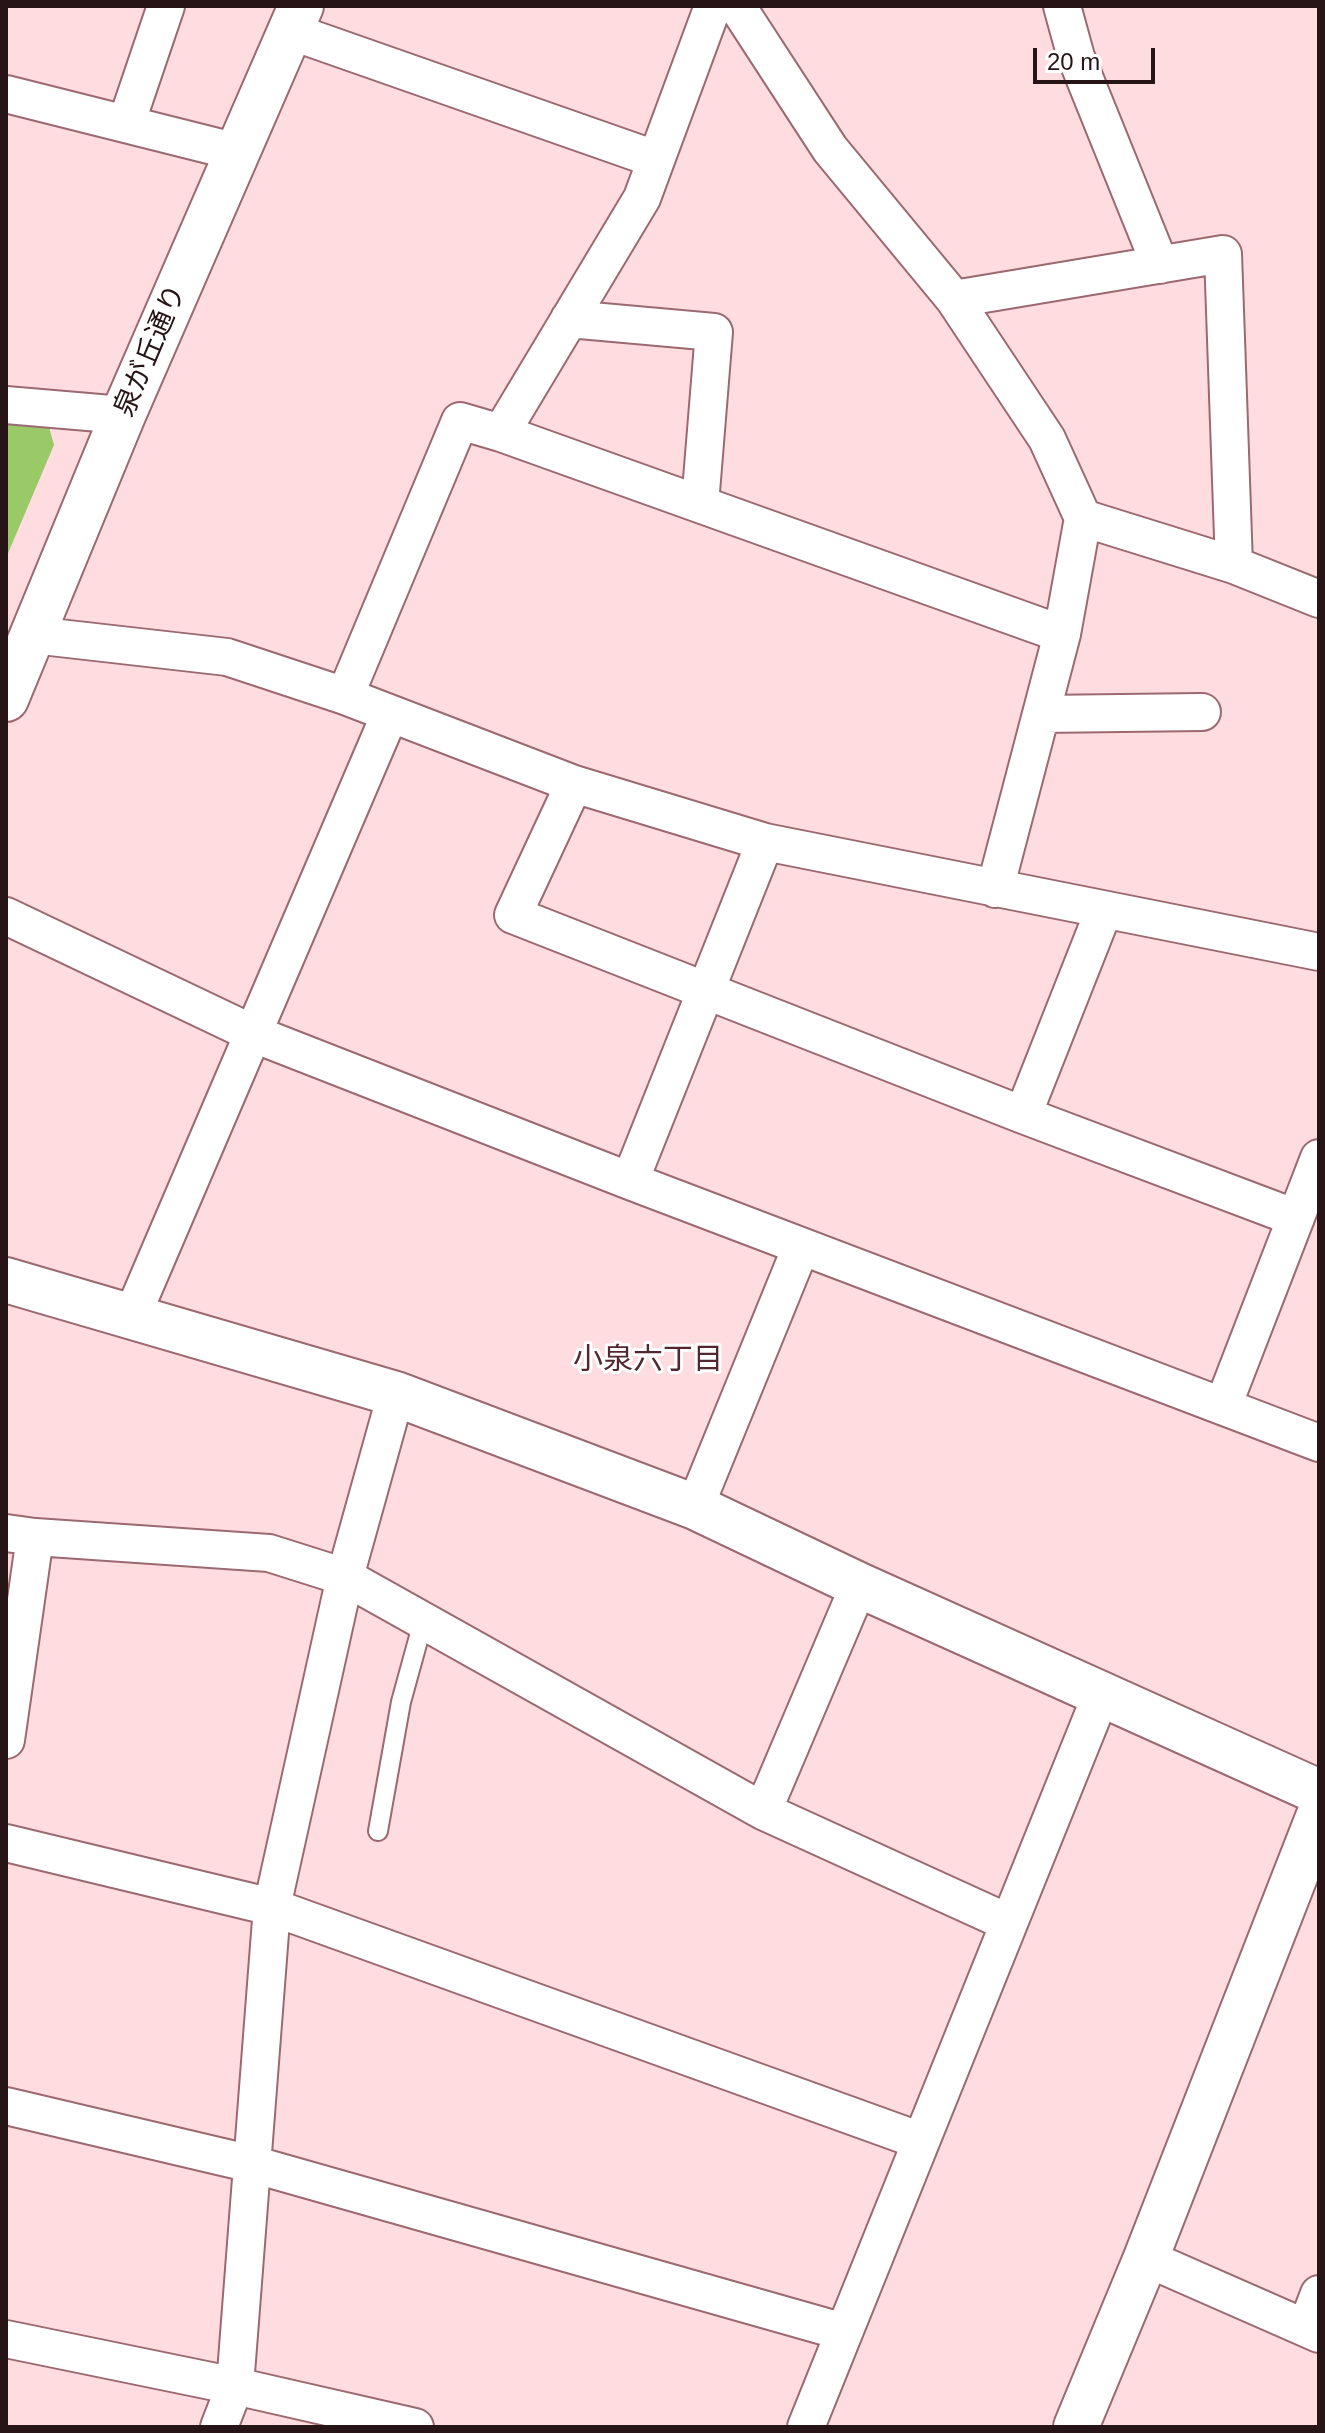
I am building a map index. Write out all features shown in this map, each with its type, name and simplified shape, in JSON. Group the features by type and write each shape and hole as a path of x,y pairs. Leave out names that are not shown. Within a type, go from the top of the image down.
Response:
{"street":[{"path":"126,124 166,6"},
{"path":"501,433 642,198 713,6"},
{"path":"737,6 830,149 954,299 1047,439 1083,518 1062,634 995,889"},
{"path":"1062,6 1076,57 1160,265"},
{"path":"295,19 655,159"},
{"name":"泉が丘通り","path":"6,699 123,415 295,19"},
{"path":"6,94 237,152"},
{"path":"954,299 1223,254 1234,565"},
{"path":"569,319 714,332 700,504"},
{"path":"6,405 123,415"},
{"path":"345,696 460,421 1062,634"},
{"path":"1083,518 1234,565 1319,599"},
{"path":"33,635 227,657 345,696 574,784 765,842 1319,952"},
{"path":"1041,714 1202,712"},
{"path":"132,1316 390,714"},
{"path":"574,784 513,915 1023,1115 1296,1218"},
{"path":"630,1181 765,842"},
{"path":"1023,1115 1104,910"},
{"path":"6,916 254,1034 801,1247 1319,1443"},
{"path":"1223,1406 1319,1158"},
{"path":"695,1507 801,1247"},
{"path":"6,1280 396,1394 695,1507 859,1585 1319,1792"},
{"path":"219,2427 235,2386 272,1907 345,1577 396,1394"},
{"path":"6,1740 21,1535 269,1553 345,1577 763,1811 1009,1923"},
{"path":"763,1811 859,1585"},
{"path":"806,2427 1101,1695"},
{"path":"1076,2427 1146,2258 1319,1815"},
{"path":"6,1843 272,1907 921,2141"},
{"path":"6,2106 252,2164 844,2332"},
{"path":"1146,2258 1312,2331 1319,2294"},
{"path":"6,2339 415,2427"}],"lane":[{"path":"378,1831 401,1702 423,1622"}],"green space":[{"path":"6,424 49,427 54,445 6,558"}],"district":[{"name":"小泉六丁目","path":"648,1361"}]}
